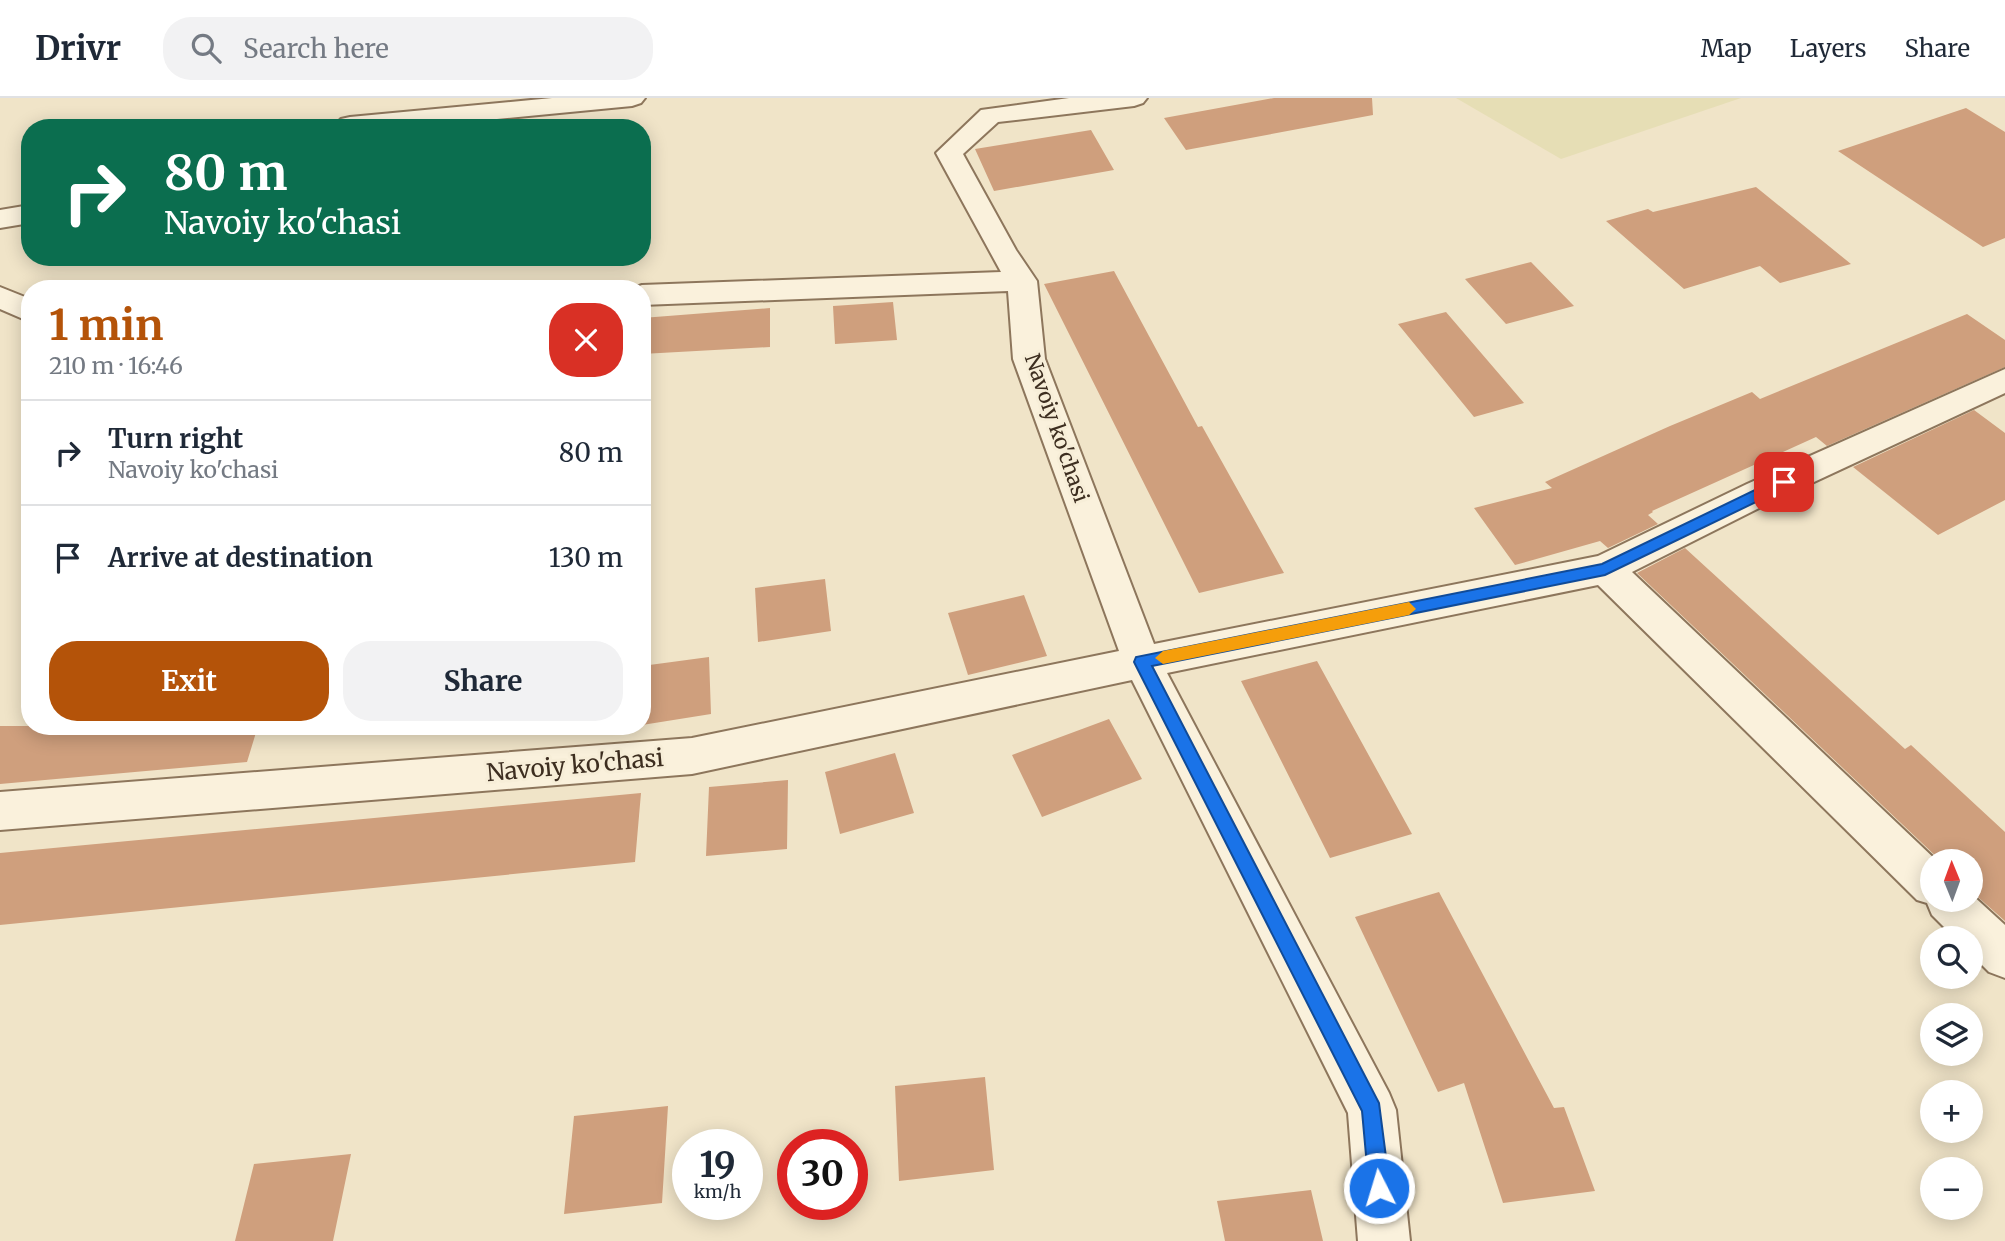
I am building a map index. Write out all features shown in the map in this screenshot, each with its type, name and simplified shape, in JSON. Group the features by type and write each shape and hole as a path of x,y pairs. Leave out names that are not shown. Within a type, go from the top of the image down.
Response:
{"street":[{"path":"431,119 632,98"},
{"name":"Navoiy ko'chasi","path":"1134,98 990,115 949,153 1002,251 1022,281 1029,359 1142,662"},
{"path":"0,219 21,216"},
{"path":"651,295 1022,281"},
{"path":"0,297 21,308"},
{"name":"Navoiy ko'chasi","path":"0,811 692,756 1605,569 1759,493 2005,380"},
{"path":"1605,569 1920,873"},
{"path":"1142,662 1372,1110 1384,1241"},
{"path":"1959,912 2005,956"}],"shaded area":[{"path":"1456,98 1741,98 1561,159"}],"building":[{"path":"1274,98 1372,98 1373,115 1186,150 1164,118"},
{"path":"1966,108 2005,132 2005,238 1983,247 1838,151"},
{"path":"1091,130 1114,170 994,191 975,149"},
{"path":"1756,187 1851,264 1780,283 1760,266 1684,289 1606,221 1648,209 1653,212"},
{"path":"1531,262 1574,306 1506,324 1465,279"},
{"path":"1114,271 1198,427 1202,426 1284,573 1199,593 1044,284"},
{"path":"893,302 897,340 835,344 833,306"},
{"path":"770,308 770,347 651,354 651,317"},
{"path":"1446,312 1524,403 1474,417 1398,324"},
{"path":"1967,314 2005,340 2005,367 1827,446 1816,437 1652,511 1648,515 1658,524 1608,548 1600,541 1515,565 1474,508 1552,488 1545,482 1670,426 1752,392 1760,399"},
{"path":"1974,410 2005,433 2005,500 1938,535 1853,467"},
{"path":"1685,548 1905,749 1911,745 2005,832 2005,921 1983,902 1983,849 1928,849 1637,573"},
{"path":"825,579 831,631 758,642 755,588"},
{"path":"1024,595 1047,656 968,675 948,613"},
{"path":"709,657 711,714 651,724 651,665"},
{"path":"1317,661 1412,834 1330,858 1241,681"},
{"path":"1109,719 1142,779 1042,817 1012,755"},
{"path":"0,726 21,726 21,735 255,735 247,762 0,784"},
{"path":"895,753 914,813 840,834 825,772"},
{"path":"788,780 787,849 706,856 709,787"},
{"path":"641,793 635,862 0,925 0,853"},
{"path":"1439,892 1554,1108 1564,1107 1595,1191 1503,1203 1464,1083 1438,1092 1355,917"},
{"path":"985,1077 994,1170 899,1181 895,1086"},
{"path":"668,1106 662,1203 564,1214 574,1116"},
{"path":"351,1154 333,1241 235,1241 254,1164"},
{"path":"1311,1190 1323,1241 1225,1241 1217,1201"}],"slow traffic":[{"path":"1163,658 1409,609"}],"route":[{"path":"1379,1188 1372,1110 1142,662 1605,569 1784,482"}]}
